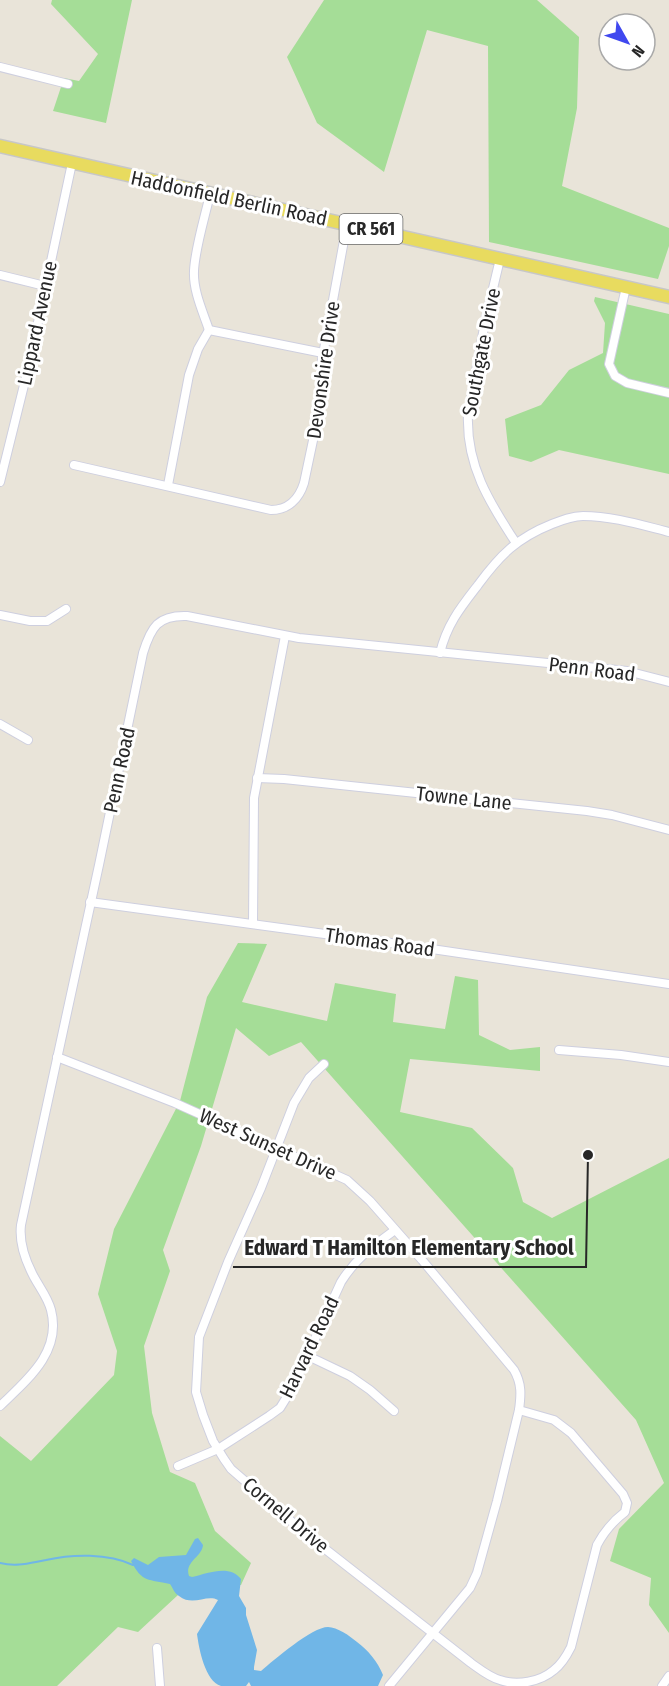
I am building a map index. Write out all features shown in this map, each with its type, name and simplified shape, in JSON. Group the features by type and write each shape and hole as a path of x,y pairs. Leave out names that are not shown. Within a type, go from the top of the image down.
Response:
{"main road":[{"name":"Haddonfield Berlin Road","path":"0,146 669,297"}],"street":[{"path":"0,67 68,84"},
{"name":"Lippard Avenue","path":"0,482 28,369 72,163"},
{"path":"210,194 194,273 202,310 210,330"},
{"name":"Devonshire Drive","path":"74,465 271,510 280,510 297,499 304,483 323,393 323,353 347,224"},
{"name":"Southgate Drive","path":"500,259 485,322 467,427 469,446 478,478 516,543"},
{"path":"0,275 45,286"},
{"path":"626,287 609,364 615,375 627,383 669,393"},
{"path":"210,330 323,353"},
{"path":"168,485 189,375 198,349 210,330"},
{"path":"440,652 443,638 451,621 486,574 516,543 537,530 564,519 580,516 622,520 669,532"},
{"path":"0,615 30,621 47,621 66,609"},
{"name":"Penn Road","path":"0,1406 37,1369 48,1351 52,1334 51,1312 29,1267 20,1231 143,653 147,638 155,626 168,617 187,616 285,636 627,672 669,682"},
{"path":"253,924 254,798 285,636"},
{"path":"0,724 28,740"},
{"name":"Towne Lane","path":"257,778 587,811 669,830"},
{"name":"Thomas Road","path":"90,902 669,984"},
{"path":"559,1050 621,1054 669,1062"},
{"name":"West Sunset Drive","path":"57,1057 175,1103 347,1180 370,1201 514,1370 521,1386 519,1410 477,1573 470,1588 389,1686"},
{"name":"Cornell Drive","path":"324,1064 301,1089 294,1103 199,1336 196,1392 218,1449 231,1469 306,1534 471,1664 489,1676 517,1684 538,1679 554,1671 566,1656 571,1647 597,1545 604,1533 625,1512 627,1503 623,1494 571,1433 554,1420 519,1410"},
{"name":"Harvard Road","path":"178,1466 218,1449 280,1407 293,1388 349,1268 366,1251 395,1230"},
{"path":"308,1356 350,1376 394,1411"},
{"path":"157,1648 160,1686"},
{"path":"662,1686 669,1676"}],"green space":[{"path":"52,0 132,0 106,123 53,111 64,78 79,81 98,54 51,4"},
{"path":"324,0 537,0 579,37 577,108 562,186 669,228 669,246 658,279 489,242 488,46 427,30 384,172 317,123 287,57"},
{"path":"595,297 669,314 669,474 559,450 531,462 509,456 505,419 541,405 569,370 603,353 605,323 594,301"},
{"path":"238,943 267,944 242,1002 327,1021 335,983 396,994 393,1022 445,1029 455,976 478,980 479,1035 510,1050 540,1047 540,1071 410,1059 400,1112 472,1128 513,1168 523,1202 552,1218 669,1158 669,1633 649,1605 651,1578 610,1561 619,1529 664,1483 636,1420 301,1042 269,1056 236,1028 201,1146 163,1250 170,1271 144,1346 152,1413 170,1472 195,1483 215,1531 251,1563 241,1585 178,1595 138,1632 118,1627 57,1686 0,1686 0,1436 31,1461 114,1375 117,1351 98,1294 114,1229 180,1101 207,997"}],"water":[{"path":"198,1538 203,1545 189,1567 189,1576 225,1571 236,1574 241,1579 239,1596 246,1608 257,1650 254,1670 261,1671 313,1632 321,1628 332,1627 351,1637 372,1657 383,1675 378,1686 251,1686 249,1682 246,1686 221,1686 215,1683 204,1664 197,1634 218,1600 184,1599 170,1584 143,1577 131,1561 134,1558 148,1565 159,1557 186,1555 195,1539"}],"waterway":[{"path":"0,1563 18,1565 56,1558 90,1556 113,1558 133,1565"}],"place":[{"name":"Edward T Hamilton Elementary School","path":"588,1155"}]}
